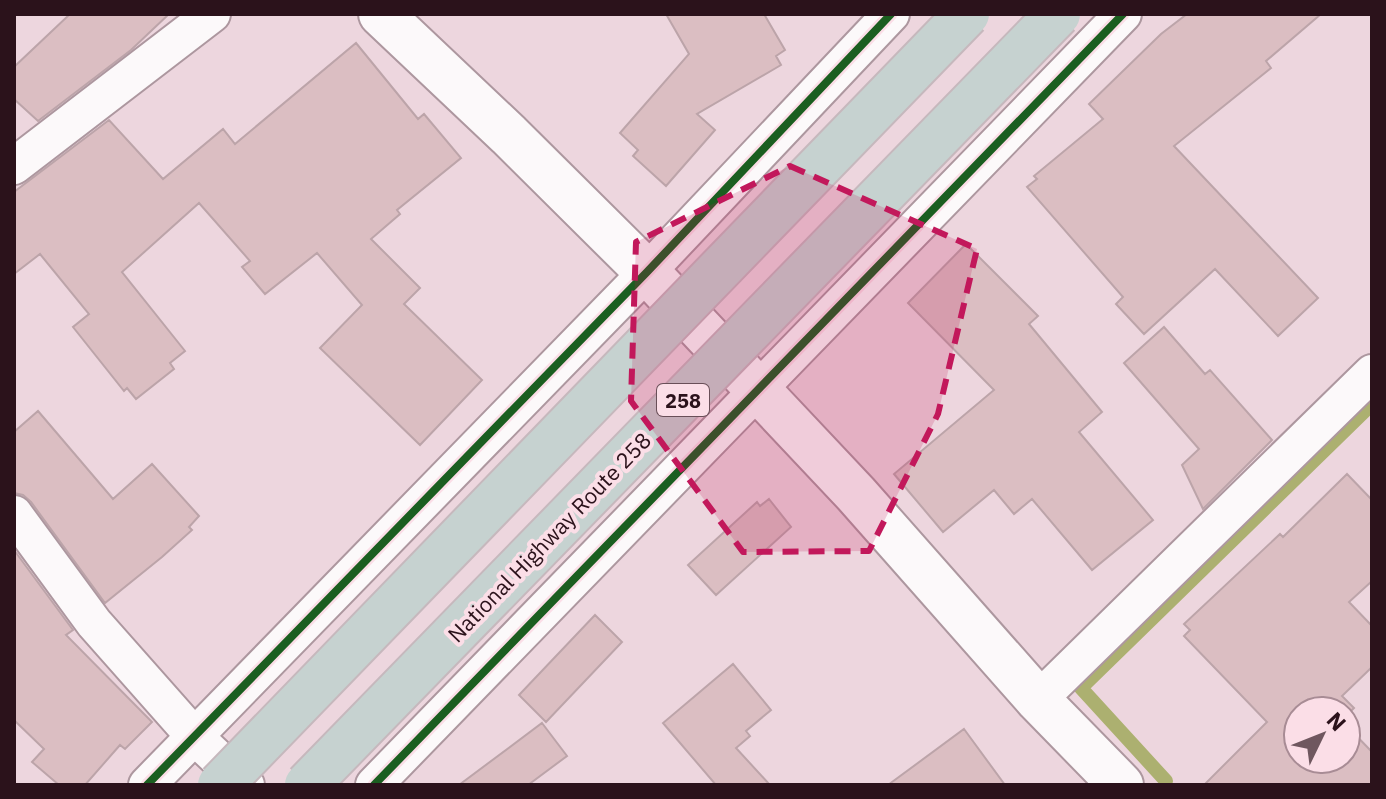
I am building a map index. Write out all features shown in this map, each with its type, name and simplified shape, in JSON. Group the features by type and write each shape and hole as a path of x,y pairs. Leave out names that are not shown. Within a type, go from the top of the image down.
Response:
{"highway":[{"path":"220,785 967,14"},
{"name":"National Highway Route 258","path":"307,785 1058,14"}],"street":[{"path":"14,166 212,14"},
{"path":"381,14 647,272 856,494 1038,700 1121,785"},
{"path":"147,785 647,272 891,14"},
{"path":"1028,14 1086,71"},
{"path":"374,785 758,389 1086,71 1123,14"},
{"path":"1038,700 1372,373"},
{"path":"14,514 94,623 194,736 246,785"}],"highlighted area":[{"path":"790,166 977,249 938,414 869,551 743,552 631,401 636,242"}],"building":[{"path":"70,14 169,14 131,50 38,121 14,99 14,67"},
{"path":"666,14 764,14 785,50 776,56 781,65 697,114 715,130 666,186 633,156 638,150 620,133 689,54"},
{"path":"1187,14 1321,14 1266,61 1271,68 1174,146 1318,298 1278,336 1215,269 1144,334 1116,304 1123,297 1027,187 1037,179 1034,176 1103,119 1089,104 1161,34"},
{"path":"356,43 418,119 424,114 461,158 397,210 400,214 371,239 420,288 404,304 482,380 420,445 320,348 362,305 317,253 265,294 242,267 250,261 199,203 122,272 185,351 170,363 174,369 136,399 127,388 124,391 73,327 89,314 40,254 14,274 14,192 109,120 163,179 223,129 235,144"},
{"path":"966,244 1038,316 1029,324 1102,412 1079,432 1153,520 1092,570 1032,499 1014,514 994,490 943,532 894,474 994,390 908,303"},
{"path":"1164,327 1205,374 1210,370 1272,440 1203,509 1182,465 1199,449 1124,363"},
{"path":"38,411 113,499 152,464 199,516 189,527 192,530 105,603 31,502 23,495 14,493 14,432"},
{"path":"1347,474 1372,500 1372,581 1349,602 1372,626 1372,667 1343,695 1282,695 1282,775 1362,775 1362,742 1372,752 1372,785 1204,785 1267,722 1184,636 1190,630 1184,624 1280,534 1283,537"},
{"path":"769,499 791,527 716,595 688,565 757,502 760,506"},
{"path":"14,550 73,630 66,635 152,722 125,749 120,745 85,785 59,785 32,762 44,749 14,720"},
{"path":"595,615 622,642 546,722 519,695"},
{"path":"733,664 771,710 746,731 750,736 736,748 770,785 716,785 663,723"},
{"path":"542,723 567,756 528,785 459,785"},
{"path":"964,729 1005,785 888,785"}],"waterway":[{"path":"1166,781 1081,688 1372,404"}],"cycle path":[{"path":"147,785 647,272 891,14"},
{"path":"374,785 1123,14"}]}
